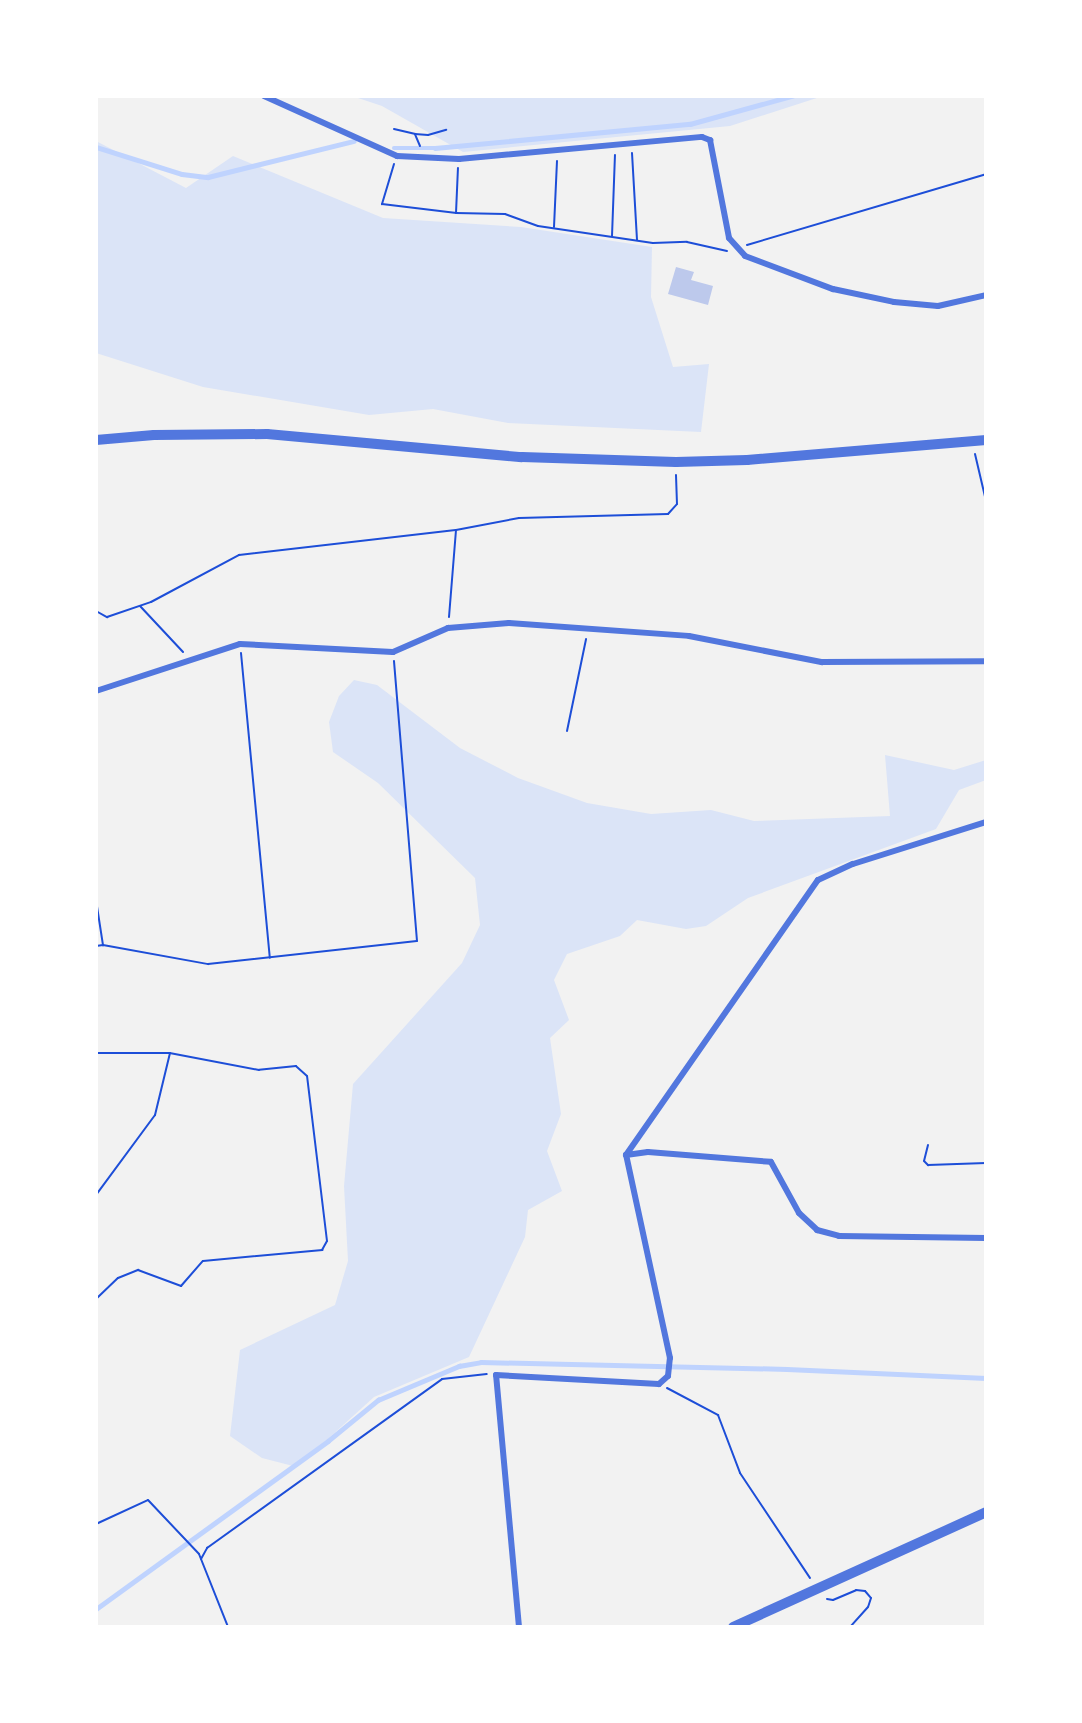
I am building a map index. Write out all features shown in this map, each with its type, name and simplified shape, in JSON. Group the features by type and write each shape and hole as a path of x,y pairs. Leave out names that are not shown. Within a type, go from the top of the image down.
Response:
{"street":[{"path":"264,96 397,156 459,159 631,146 702,136 710,140 729,237 735,249 745,256 833,289 894,302 938,306 986,295"},
{"path":"96,440 154,435 267,434 522,457 676,462 972,443 986,440"},
{"path":"96,691 240,644 393,652 448,628 509,623 689,636 822,662 986,661"},
{"path":"519,1627 495,1375 659,1384 668,1376 670,1358 626,1155 818,880 853,864 986,822"},
{"path":"626,1155 648,1152 771,1162 799,1213 817,1230 839,1236 986,1238"},
{"path":"733,1627 819,1591 986,1512"}],"path":[{"path":"394,129 428,135 446,130"},
{"path":"415,134 417,143"},
{"path":"631,146 637,240"},
{"path":"612,236 615,147"},
{"path":"554,227 558,152"},
{"path":"397,156 382,204 456,213 505,214 538,226 637,240 687,242 722,252 986,174"},
{"path":"456,213 459,159"},
{"path":"972,443 986,501"},
{"path":"96,611 107,617 140,606 239,555 456,530 519,518 668,514 677,504 676,462"},
{"path":"448,628 456,530"},
{"path":"140,606 189,659"},
{"path":"567,731 588,628"},
{"path":"240,644 270,959"},
{"path":"96,946 103,945 208,964 270,959 417,941 393,652"},
{"path":"96,900 103,945"},
{"path":"96,1053 170,1053 259,1070 296,1066 306,1076 327,1241 322,1250 203,1261 181,1286 138,1270 118,1278 96,1299"},
{"path":"96,1195 155,1115 170,1053"},
{"path":"928,1145 924,1161 928,1165 986,1163"},
{"path":"201,1559 207,1548 442,1379 495,1375"},
{"path":"659,1384 718,1415 740,1473 819,1591 833,1600 856,1590 865,1591 871,1598 868,1607 850,1627"},
{"path":"96,1524 148,1500 184,1535 199,1554 228,1627"}],"shaded area":[{"path":"352,96 823,96 730,126 463,152 382,106"},
{"path":"96,141 186,188 233,156 383,218 521,227 652,247 651,297 673,367 709,364 701,432 508,423 433,409 369,415 203,387 96,353"},
{"path":"354,680 377,685 460,748 518,778 587,803 651,814 711,810 754,821 890,816 885,755 954,770 986,760 986,780 959,790 936,829 748,898 706,926 686,929 637,920 620,936 567,954 554,980 569,1020 550,1038 561,1114 547,1151 562,1191 528,1210 525,1237 469,1357 374,1397 297,1467 262,1458 230,1436 240,1350 335,1305 348,1261 344,1186 353,1084 462,963 480,925 475,878 378,783 333,752 329,722 339,696"}],"building":[{"path":"676,267 694,272 691,280 713,286 708,305 668,294"}],"waterway":[{"path":"394,148 435,148 690,124 792,96"},
{"path":"96,147 182,174 208,177 354,141"},
{"path":"96,1609 328,1441 378,1400 459,1366 481,1362 787,1369 986,1378"}]}
